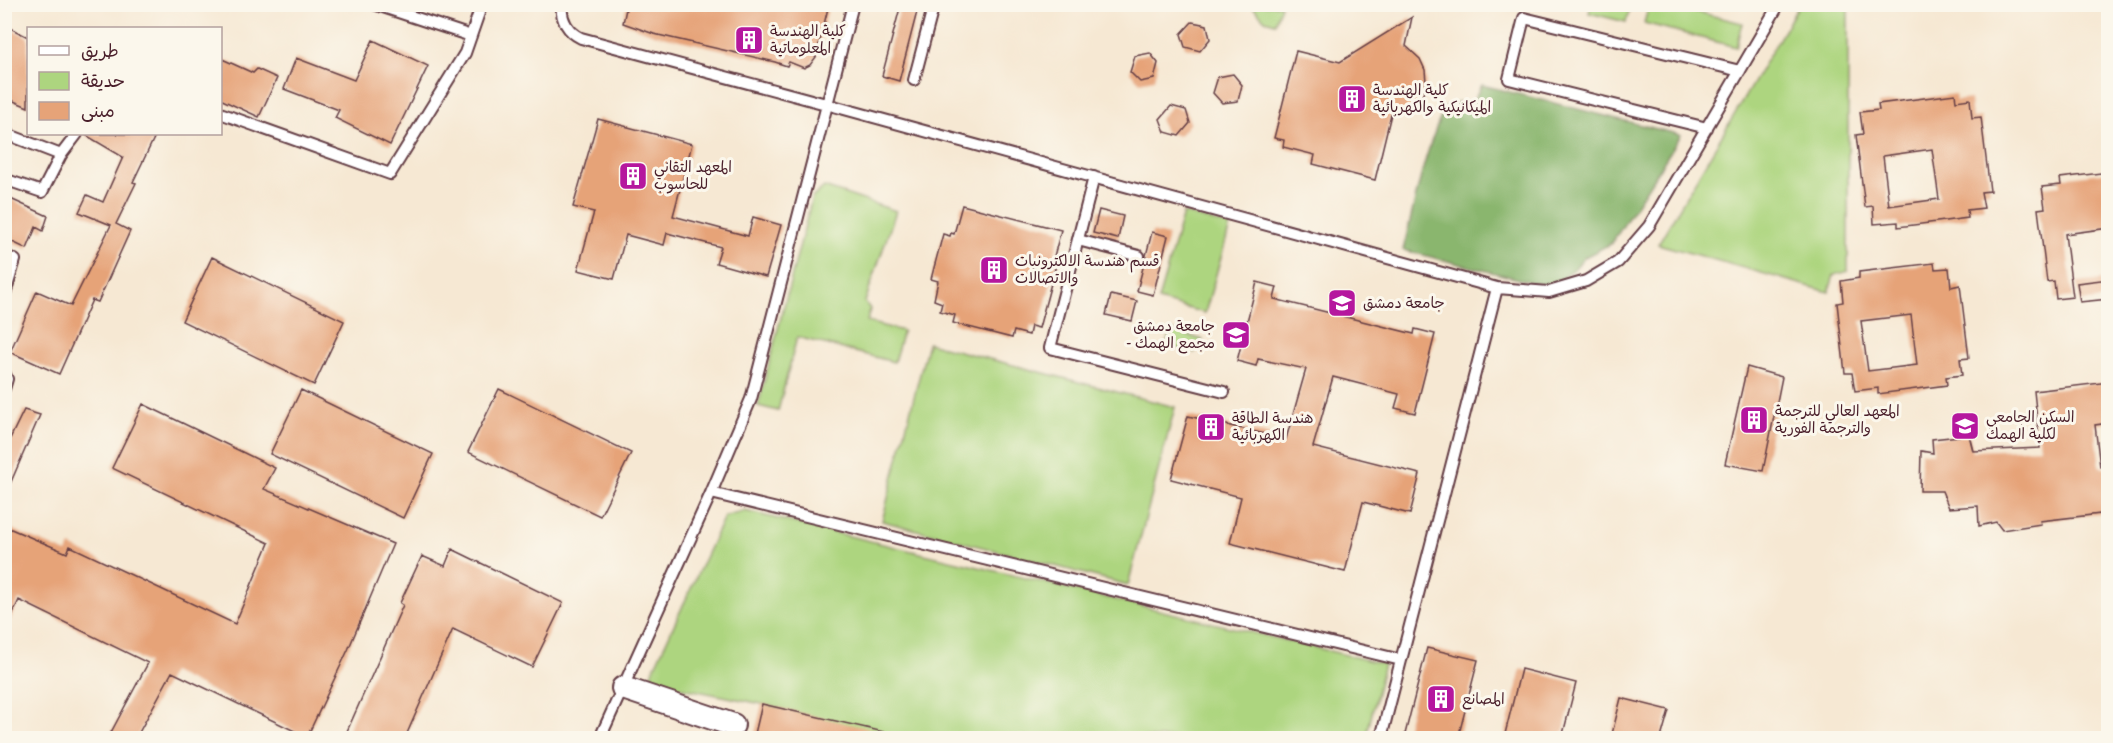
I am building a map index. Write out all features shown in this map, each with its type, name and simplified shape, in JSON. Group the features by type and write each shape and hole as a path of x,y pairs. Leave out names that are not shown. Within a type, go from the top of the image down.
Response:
{"street":[{"path":"623,688 733,725"}],"lane":[{"path":"374,4 471,36"},
{"path":"222,114 390,174 465,52 483,4"},
{"path":"562,4 561,12 565,23 572,34 581,38 1497,288 1550,292 1586,281 1618,262 1649,226 1779,4"},
{"path":"600,738 751,399 853,4"},
{"path":"914,80 934,4"},
{"path":"1707,128 1509,79 1524,18 1740,71"},
{"path":"4,133 61,155"},
{"path":"4,179 42,192 61,155 76,135"},
{"path":"1094,177 1050,348 1224,392"},
{"path":"1078,240 1139,256"},
{"path":"4,255 15,260 4,297"},
{"path":"1381,738 1497,288"},
{"path":"4,372 7,380 4,389"},
{"path":"711,493 1401,660"}],"green space":[{"path":"1591,4 1631,5 1626,22 1589,13"},
{"path":"1251,5 1281,5 1275,23 1265,20"},
{"path":"1649,5 1669,5 1742,23 1736,47 1644,23"},
{"path":"1799,5 1848,5 1848,271 1834,275 1829,292 1658,244"},
{"path":"1482,85 1681,135 1612,243 1585,257 1551,287 1403,250 1426,158 1446,106 1459,102 1471,104"},
{"path":"824,187 896,211 865,302 870,309 867,322 903,331 894,362 797,337 778,411 758,406 812,198"},
{"path":"1183,213 1230,226 1205,313 1158,300"},
{"path":"1171,330 1203,340 1194,353 1166,345"},
{"path":"928,343 1175,407 1128,585 882,521"},
{"path":"745,511 1384,664 1366,738 903,738 762,704 648,681 724,517"}],"building":[{"name":"كلية الهندسة المعلوماتية","path":"627,4 829,4 816,57 810,65 804,68 789,62 787,66 654,34 623,23"},
{"path":"901,4 919,4 899,81 882,76"},
{"name":"كلية الهندسة الميكانيكية والكهربائية","path":"1412,17 1406,46 1420,59 1425,70 1426,82 1423,94 1416,104 1406,111 1391,114 1375,180 1313,164 1315,155 1283,147 1284,140 1274,138 1296,51 1340,62"},
{"path":"1192,22 1207,25 1210,39 1200,51 1185,47 1181,34"},
{"path":"4,25 27,36 27,107 4,97"},
{"path":"373,40 428,66 390,145 335,118 339,110 284,89 296,58 354,80"},
{"path":"1150,53 1158,63 1154,79 1140,82 1130,72 1135,56"},
{"path":"222,59 253,73 257,69 277,78 259,117 222,100"},
{"path":"1233,74 1242,85 1238,101 1222,103 1213,93 1218,77"},
{"path":"1955,94 1956,101 1970,99 1972,118 1981,117 1990,191 1981,192 1984,208 1967,210 1968,218 1898,227 1898,222 1874,224 1873,206 1865,207 1856,135 1863,134 1860,112 1879,110 1878,104","holes":["1932,149 1939,199 1889,206 1883,156"]},
{"path":"1171,106 1186,110 1190,123 1179,136 1165,132 1160,119"},
{"name":"المعهد التقاني للحاسوب","path":"598,119 692,144 673,216 748,236 753,217 781,225 766,277 716,263 721,247 667,233 664,245 626,235 614,279 578,270 594,212 573,207"},
{"path":"86,135 156,135 116,224 130,231 98,302 92,300 59,374 10,352 37,291 71,306 111,225 79,212 87,195 103,202 123,157"},
{"path":"2109,172 2109,228 2065,234 2073,297 2056,299 2054,281 2047,282 2038,209 2045,208 2042,187 2061,185 2060,178"},
{"path":"4,196 48,216 43,231 36,227 27,249 4,238"},
{"name":"قسم هندسة الالكترونيات والاتصالات","path":"962,205 1061,230 1053,260 1057,261 1039,328 1031,326 1029,335 1014,331 1012,338 953,323 955,315 940,311 942,303 934,300 938,281 931,279 943,234 950,236 951,233 954,234"},
{"path":"1099,210 1123,216 1118,239 1093,233"},
{"path":"1152,232 1168,236 1153,295 1137,291"},
{"path":"212,257 344,321 314,385 182,321"},
{"path":"1934,263 1935,269 1949,268 1951,287 1960,285 1969,358 1960,359 1962,375 1946,377 1947,385 1878,394 1878,388 1855,391 1852,373 1845,373 1837,303 1843,302 1841,281 1859,278 1859,272","holes":["1911,315 1917,365 1868,371 1861,321"]},
{"path":"2109,279 2109,299 2080,302 2077,283"},
{"name":"هندسة الطاقة الكهربائية","path":"1257,282 1277,287 1274,299 1414,334 1415,329 1435,334 1415,413 1395,408 1399,394 1333,377 1313,447 1420,474 1410,514 1363,502 1345,572 1230,543 1241,497 1171,479 1188,416 1286,439 1306,369 1258,359 1256,366 1237,361"},
{"path":"1111,295 1137,301 1132,321 1106,315"},
{"name":"المعهد العالي للترجمة والترجمة الفورية","path":"1747,367 1782,377 1763,471 1725,464"},
{"path":"2109,382 2109,423 2095,425 2100,467 2109,467 2109,513 2040,521 2041,524 2002,530 1996,522 1979,526 1978,506 1949,508 1942,491 1920,491 1921,451 1933,453 1932,439 1969,435 1973,451 2040,448 2034,391"},
{"path":"499,389 631,453 600,516 468,452"},
{"path":"301,390 433,454 403,518 270,454"},
{"path":"143,404 275,468 264,489 393,544 348,650 307,737 172,672 136,738 108,738 148,663 19,600 4,633 4,526 67,553 70,546 235,624 269,543 112,468"},
{"path":"24,410 40,415 4,498 4,451"},
{"path":"452,549 563,603 532,667 453,629 405,738 344,738 403,605 400,603 422,556 445,566"},
{"name":"المصانع","path":"1427,648 1478,660 1458,738 1404,738"},
{"name":"المصانع","path":"1521,669 1576,683 1562,738 1504,738"},
{"path":"1621,698 1669,710 1661,738 1611,738"},
{"path":"762,704 884,732 883,738 754,738"}],"place":[{"name":"كلية الهندسة المعلوماتية","path":"749,40"},
{"name":"كلية الهندسة الميكانيكية والكهربائية","path":"1352,99"},
{"name":"المعهد التقاني للحاسوب","path":"633,176"},
{"name":"قسم هندسة الالكترونيات والاتصالات","path":"994,270"},
{"name":"جامعة دمشق","path":"1342,303"},
{"name":"جامعة دمشق - مجمع الهمك","path":"1236,335"},
{"name":"المعهد العالي للترجمة والترجمة الفورية","path":"1754,420"},
{"name":"السكن الجامعي لكلية الهمك","path":"1965,426"},
{"name":"هندسة الطاقة الكهربائية","path":"1211,427"},
{"name":"المصانع","path":"1441,699"}]}
